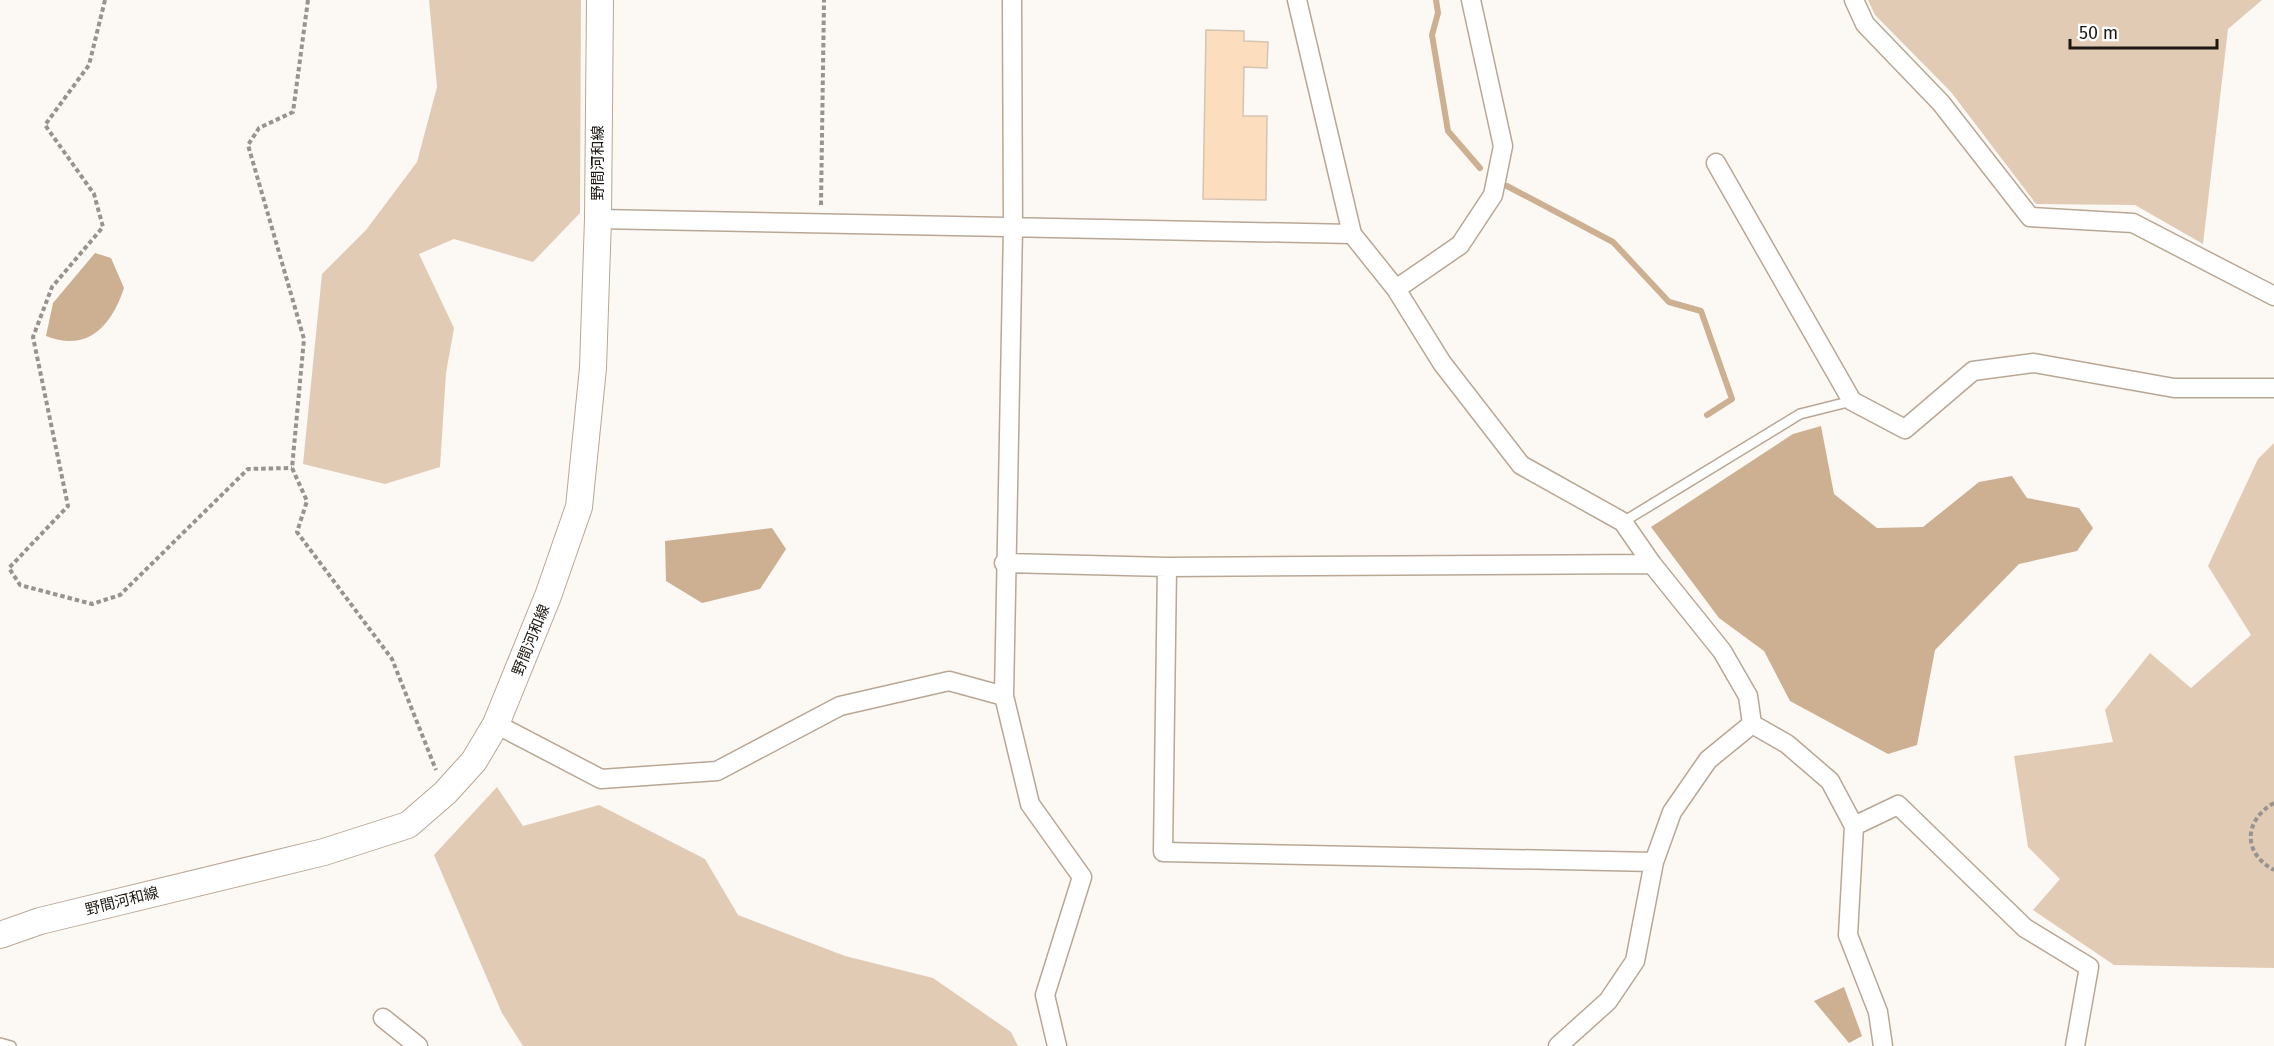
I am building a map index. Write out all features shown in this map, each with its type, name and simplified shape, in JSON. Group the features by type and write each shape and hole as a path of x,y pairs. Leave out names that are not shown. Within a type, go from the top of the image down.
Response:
{"main road":[{"name":"野間河和線","path":"0,935 40,921 324,852 408,825 445,793 474,761 495,724 548,597 579,507 593,368 598,219 600,0"}],"street":[{"path":"1012,0 1013,228 1004,563 1004,696 1030,804 1082,877 1045,995 1057,1046"},
{"path":"1297,0 1352,234 1396,289 1442,363 1521,465 1623,522 1652,564 1722,651 1748,696 1752,724"},
{"path":"1396,289 1460,245 1493,195 1503,146 1471,0"},
{"path":"1854,0 1865,24 1941,103 2030,217 2133,223 2274,296"},
{"path":"1716,163 1852,401 1905,429 1973,372 2034,363 2174,388 2274,388"},
{"path":"598,219 1352,234"},
{"path":"1004,563 1167,567 1652,564"},
{"path":"1167,567 1163,852 1654,862"},
{"path":"495,724 601,779 717,771 840,706 949,681 1004,696"},
{"path":"1752,724 1787,744 1830,781 1854,826 1848,934 1878,1012 1883,1046"},
{"path":"1558,1046 1608,1000 1635,961 1654,862 1672,812 1708,760 1752,724"},
{"path":"1854,826 1898,805 2025,928 2089,967 2075,1046"},
{"path":"383,1018 418,1046"}],"lane":[{"path":"1623,522 1800,414 1852,401"},
{"path":"0,1043 11,1046"}],"path":[{"path":"105,0 89,65 45,125 94,194 103,227 52,287 33,337 68,506 9,568 20,585 92,604 120,595 248,469 292,468"},
{"path":"308,0 293,112 259,128 248,145 304,339 292,468 307,501 297,532 392,659 445,793"},
{"path":"821,224 824,0"},
{"path":"2274,803 2256,816 2251,824 2250,839 2257,855 2274,870"}],"shaded area":[{"path":"429,0 581,0 580,213 533,262 454,239 419,254 454,328 446,373 440,467 385,484 303,464 322,274 366,230 417,162 437,87"},
{"path":"1868,0 2262,0 2228,29 2203,244 2135,205 2036,204 1951,92 1875,15"},
{"path":"95,253 111,258 124,288 113,314 96,332 86,338 74,341 46,336 53,303"},
{"path":"1821,426 1834,494 1877,528 1923,527 1979,482 2012,476 2027,498 2079,508 2093,528 2077,551 2019,564 1935,650 1917,745 1888,754 1790,701 1764,651 1719,618 1651,527 1793,434"},
{"path":"2274,443 2274,968 2114,965 2033,910 2060,879 2028,847 2014,756 2113,742 2105,710 2150,653 2191,688 2251,635 2208,566 2258,459"},
{"path":"772,528 786,549 760,589 702,603 666,581 665,541"},
{"path":"497,787 523,826 599,805 705,859 738,915 845,956 933,978 1011,1032 1018,1046 523,1046 502,1013 434,855"},
{"path":"1844,987 1862,1036 1849,1043 1814,1001"}],"building":[{"path":"1206,30 1244,31 1244,41 1268,42 1267,68 1244,67 1243,116 1267,116 1266,200 1203,199"}],"waterway":[{"path":"1436,0 1438,13 1432,35 1448,131 1480,168"},
{"path":"1507,186 1613,242 1669,302 1701,311 1732,399 1707,415"}]}
